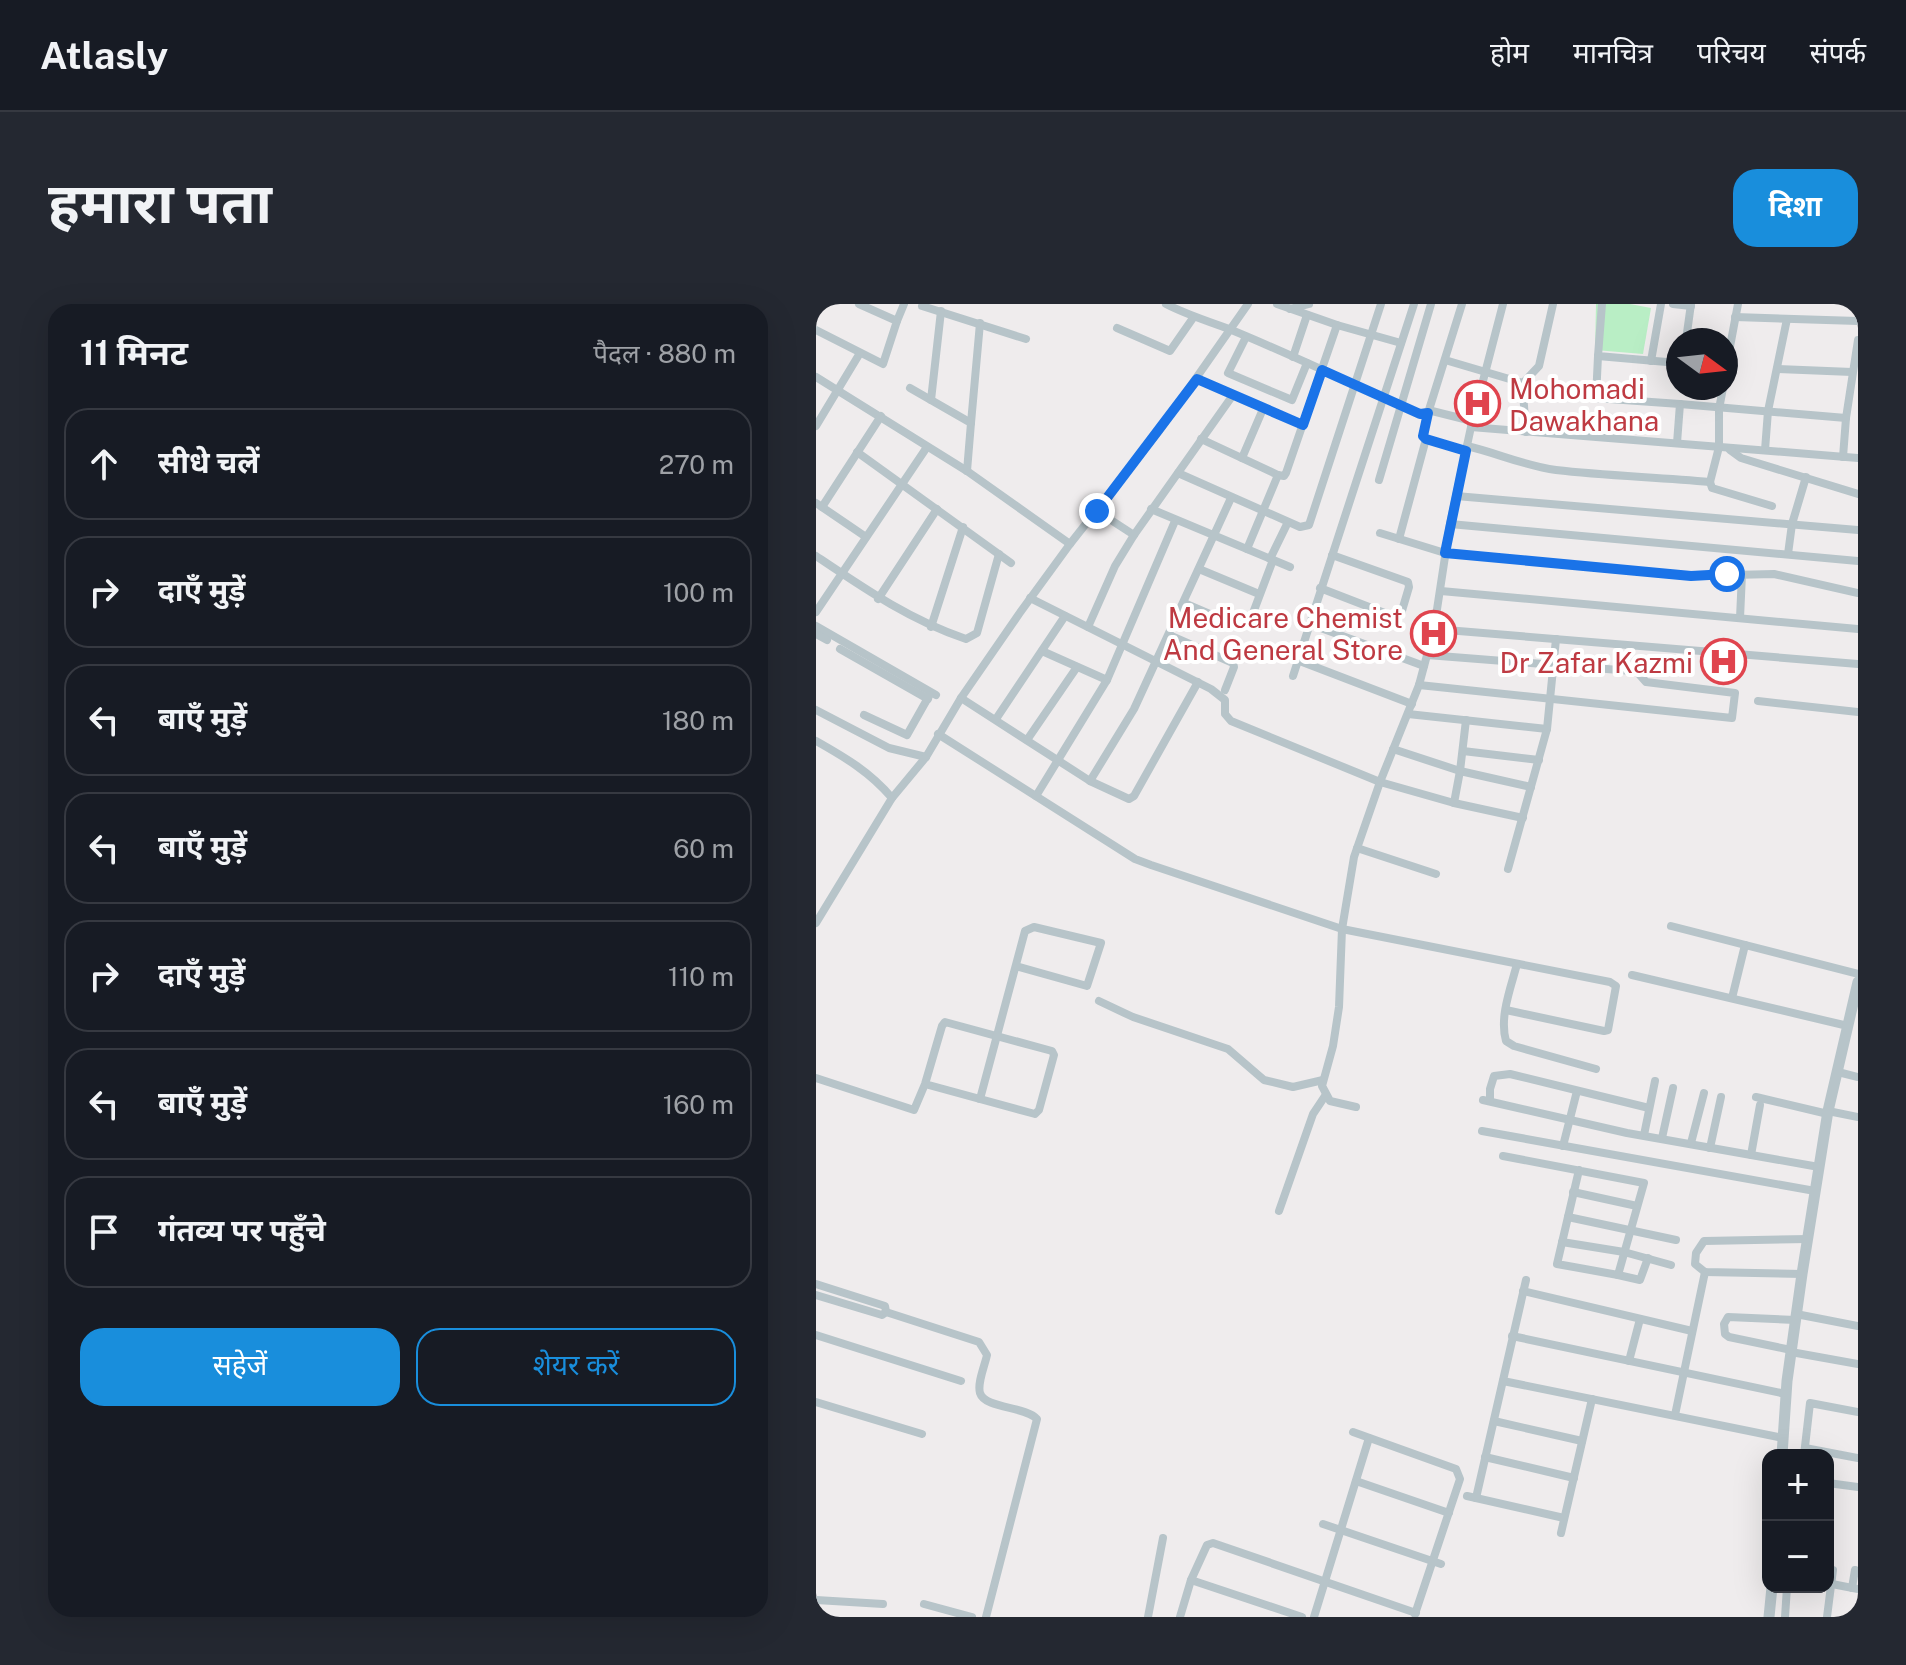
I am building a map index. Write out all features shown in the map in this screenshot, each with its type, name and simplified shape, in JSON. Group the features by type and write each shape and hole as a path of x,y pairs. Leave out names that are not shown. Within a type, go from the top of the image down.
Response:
{"street":[{"path":"859,304 897,321"},
{"path":"816,330 883,364 904,304"},
{"path":"1166,304 1420,414 1432,411 1471,424 1526,432 1730,449 1858,494"},
{"path":"816,923 892,798 926,757 961,698 1030,598 1197,379 1248,304"},
{"path":"1277,304 1401,343"},
{"path":"1289,309 1309,304"},
{"path":"1178,473 1300,527 1309,525 1381,304"},
{"path":"1293,676 1414,304"},
{"path":"1379,480 1431,304"},
{"path":"1399,539 1426,439 1423,436 1428,413 1462,304"},
{"path":"1356,1107 1330,1101 1322,1086 1339,1007 1342,929 1357,848 1419,685 1434,629 1450,524 1471,424 1503,304"},
{"path":"1526,432 1523,388 1539,366 1553,304"},
{"path":"1596,398 1602,304"},
{"path":"1651,361 1661,304"},
{"path":"1673,304 1691,305 1688,328"},
{"path":"1733,328 1738,304"},
{"path":"922,306 1026,339"},
{"path":"931,400 941,311"},
{"path":"1293,357 1307,315"},
{"path":"1735,317 1858,321"},
{"path":"1117,328 1170,351 1193,318"},
{"path":"1765,450 1768,411 1787,319"},
{"path":"967,471 980,323"},
{"path":"1201,439 1284,476 1337,325"},
{"path":"1246,337 1228,373 1292,400 1307,363"},
{"path":"1843,457 1858,340"},
{"path":"816,426 860,353"},
{"path":"1598,356 1666,362"},
{"path":"1445,360 1523,388 1596,398 1846,418"},
{"path":"1777,369 1852,372"},
{"path":"816,377 967,471 1070,544"},
{"path":"1197,379 1303,425"},
{"path":"910,388 971,423"},
{"path":"1088,627 1115,566 1134,535 1233,395"},
{"path":"1721,400 1719,447 1710,482 1712,488 1772,506"},
{"path":"1677,443 1680,404"},
{"path":"1242,458 1263,409"},
{"path":"866,537 819,505 881,416"},
{"path":"1426,439 1498,453 1523,463 1555,469 1710,482"},
{"path":"816,612 927,447"},
{"path":"1742,453 1765,450 1858,458"},
{"path":"857,452 1011,563"},
{"path":"1247,549 1278,475"},
{"path":"1788,554 1792,524 1806,477"},
{"path":"1456,496 1858,530"},
{"path":"1090,781 1134,709 1231,498"},
{"path":"878,599 937,509"},
{"path":"1151,509 1290,567"},
{"path":"1097,511 1134,535"},
{"path":"1036,796 1107,680 1175,521"},
{"path":"1184,603 1240,627 1250,621 1288,522"},
{"path":"1450,524 1858,561"},
{"path":"931,627 963,527"},
{"path":"1380,533 1445,553 1691,576 1774,574 1858,593"},
{"path":"816,556 878,599 931,627 966,639 977,633 999,554"},
{"path":"1320,588 1395,617 1399,618 1401,614 1408,582 1332,555"},
{"path":"1199,569 1259,594"},
{"path":"1740,618 1742,574"},
{"path":"1441,591 1858,629"},
{"path":"1030,598 1198,682 1225,700 1225,714 1231,721 1380,782 1523,818"},
{"path":"996,719 1065,616"},
{"path":"1310,624 1424,666"},
{"path":"816,626 932,696 907,735 864,715"},
{"path":"1434,629 1858,664"},
{"path":"816,634 827,640"},
{"path":"1169,635 1233,663 1225,690"},
{"path":"1508,869 1547,729 1556,639"},
{"path":"840,649 885,670"},
{"path":"1042,651 1107,680"},
{"path":"1419,685 1732,718 1735,693 1646,682 1632,671 1427,655"},
{"path":"1297,660 1412,704"},
{"path":"1027,740 1077,667"},
{"path":"961,698 1090,781 1131,799 1198,682"},
{"path":"1758,701 1858,712"},
{"path":"816,710 889,748 926,757"},
{"path":"1408,714 1547,729"},
{"path":"1454,803 1466,720"},
{"path":"938,734 1135,859 1342,929 1615,983 1610,1023 1608,1030 1604,1031 1506,1010"},
{"path":"816,741 857,763 892,798"},
{"path":"1393,749 1460,771 1531,787"},
{"path":"1463,751 1539,760"},
{"path":"1357,848 1436,874"},
{"path":"1671,926 1858,974"},
{"path":"980,1099 1025,931 1030,927 1101,943 1087,986 1016,966"},
{"path":"1732,998 1745,945"},
{"path":"1517,964 1506,1010 1503,1031 1506,1041 1596,1069"},
{"path":"1632,975 1732,998 1851,1032"},
{"path":"1782,1449 1795,1317 1815,1191 1828,1112 1851,1032 1857,987"},
{"path":"1099,1001 1133,1017 1228,1049 1264,1080 1293,1087 1323,1080"},
{"path":"816,1078 910,1111 917,1107 945,1022 1052,1051 1054,1055 1039,1110 1035,1114 925,1084"},
{"path":"1838,1072 1858,1077"},
{"path":"1649,1108 1510,1074 1498,1074 1491,1081 1486,1100 1644,1135 1819,1167"},
{"path":"1644,1135 1655,1081"},
{"path":"1662,1138 1673,1088"},
{"path":"1563,1146 1577,1091"},
{"path":"1691,1143 1704,1093"},
{"path":"1279,1211 1313,1114 1325,1096"},
{"path":"1710,1148 1721,1097"},
{"path":"1751,1155 1758,1101 1858,1117"},
{"path":"1482,1131 1815,1191"},
{"path":"1503,1156 1644,1183"},
{"path":"1618,1275 1648,1162"},
{"path":"1579,1170 1557,1264 1640,1280 1648,1258"},
{"path":"1573,1192 1637,1206"},
{"path":"1568,1217 1676,1240"},
{"path":"1802,1274 1705,1272 1695,1264 1698,1247 1704,1241 1808,1239"},
{"path":"1562,1242 1624,1252 1671,1265"},
{"path":"1675,1415 1705,1272"},
{"path":"1526,1280 1494,1421 1472,1497 1564,1518"},
{"path":"816,1284 885,1306 886,1312"},
{"path":"1523,1291 1692,1331"},
{"path":"816,1295 882,1315 886,1312 979,1342 987,1355 980,1390 982,1397 989,1403 1030,1412 1037,1419 986,1617"},
{"path":"1858,1326 1795,1317 1728,1317 1724,1324 1725,1334 1729,1337 1858,1364"},
{"path":"1629,1361 1640,1319"},
{"path":"816,1335 961,1381"},
{"path":"1512,1336 1786,1394"},
{"path":"1503,1381 1783,1438"},
{"path":"1561,1533 1592,1399"},
{"path":"816,1402 922,1434"},
{"path":"1804,1449 1810,1403 1858,1412"},
{"path":"1494,1421 1582,1441"},
{"path":"1180,1617 1191,1580 1207,1545 1213,1543 1415,1615 1437,1563 1460,1479 1456,1469 1353,1432"},
{"path":"1314,1617 1369,1438"},
{"path":"1834,1455 1858,1458"},
{"path":"1485,1457 1574,1478"},
{"path":"1356,1481 1449,1513"},
{"path":"1834,1484 1858,1487"},
{"path":"1323,1524 1437,1563"},
{"path":"1148,1617 1163,1538"},
{"path":"1834,1584 1855,1589 1855,1570"},
{"path":"1191,1580 1302,1617"},
{"path":"1769,1617 1771,1593"},
{"path":"1785,1617 1787,1593"},
{"path":"1827,1617 1831,1593"},
{"path":"816,1600 883,1604"},
{"path":"924,1604 972,1617"}],"green space":[{"path":"1596,304 1630,304 1651,308 1643,354 1595,350"}],"place":[{"name":"Mohomadi Dawakhana","path":"1478,404"},
{"name":"Medicare Chemist And General Store","path":"1434,633"},
{"name":"Dr Zafar Kazmi","path":"1724,662"}],"route":[{"path":"1097,511 1197,379 1303,425 1322,370 1420,414 1428,413 1423,436 1426,439 1466,451 1445,553 1691,576 1727,574"}]}
